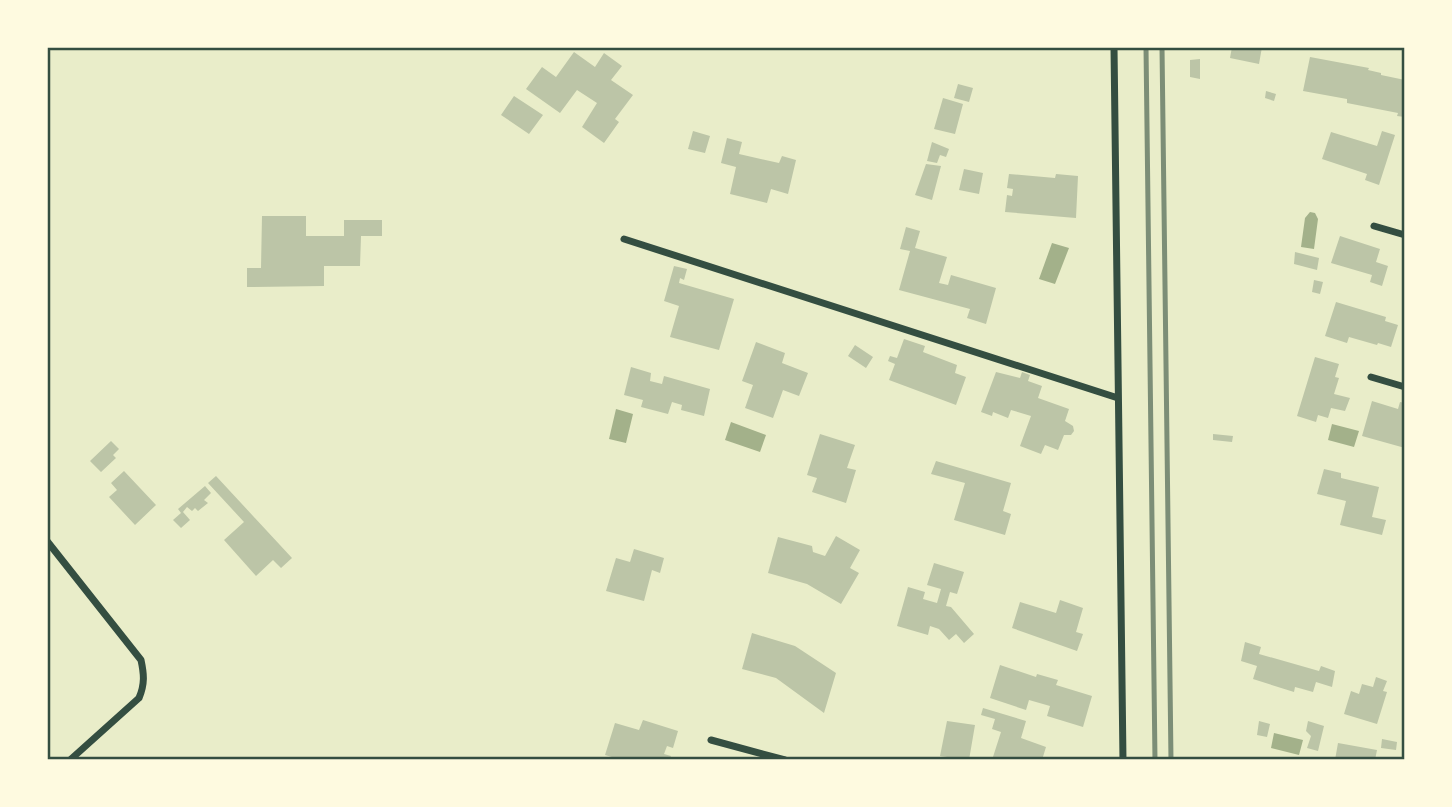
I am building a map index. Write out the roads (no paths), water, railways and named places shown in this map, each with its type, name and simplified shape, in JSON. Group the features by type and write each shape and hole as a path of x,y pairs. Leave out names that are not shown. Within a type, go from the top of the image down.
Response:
{"street":[{"path":"1114,47 1123,760"},
{"path":"1374,226 1405,235"},
{"path":"624,239 1118,398"},
{"path":"1371,377 1405,387"},
{"path":"47,541 141,660 145,675 144,688 139,698 70,760"},
{"path":"712,740 785,760"}],"railway":[{"path":"1146,47 1155,760"},
{"path":"1162,47 1171,760"}]}
